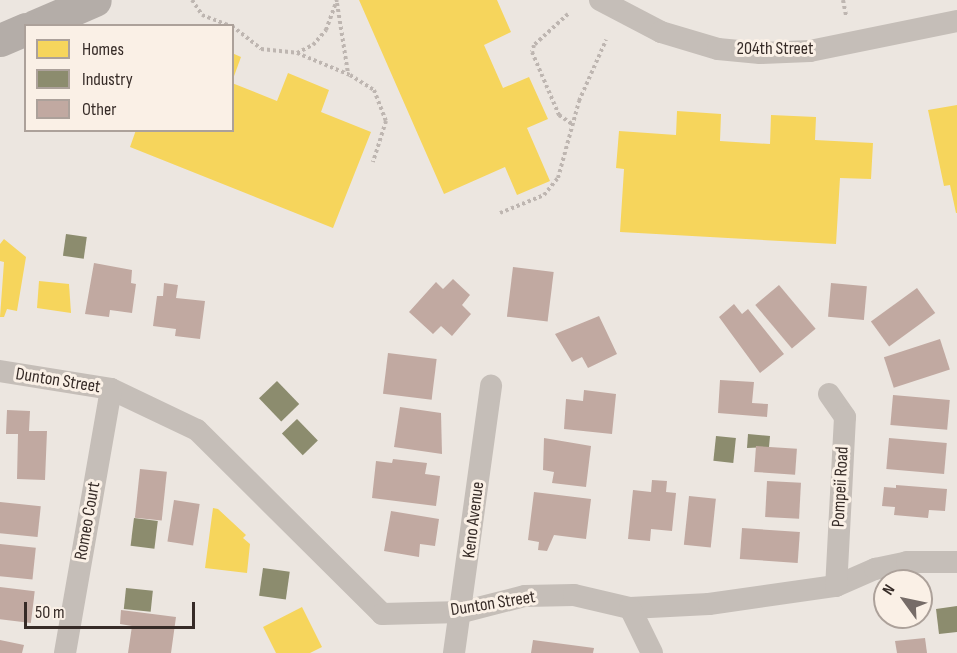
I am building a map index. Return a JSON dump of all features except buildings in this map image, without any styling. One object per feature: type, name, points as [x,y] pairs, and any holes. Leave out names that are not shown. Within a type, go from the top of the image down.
[{"type":"main road","points":[[40,24],[94,0]]},
{"type":"main road","points":[[0,40],[24,30]]},
{"type":"street","name":"204th Street","points":[[600,0],[661,32],[718,49],[760,53],[810,51],[957,21]]},
{"type":"street","name":"Dunton Street","points":[[0,371],[111,389],[197,430],[382,614],[462,612],[525,596],[574,595],[630,608],[709,604],[837,586],[875,569],[907,562],[957,562]]},
{"type":"street","name":"Keno Avenue","points":[[454,653],[462,612],[491,386]]},
{"type":"street","name":"Romeo Court","points":[[65,653],[111,389]]},
{"type":"street","name":"Pompeii Road","points":[[829,394],[845,417],[837,586]]},
{"type":"street","points":[[630,608],[652,653]]},
{"type":"path","points":[[192,0],[202,15],[227,24]]},
{"type":"path","points":[[843,0],[846,16]]},
{"type":"path","points":[[297,53],[313,45],[326,30],[337,1]]},
{"type":"path","points":[[337,1],[348,74]]},
{"type":"path","points":[[568,14],[534,45],[532,52],[559,115],[572,124]]},
{"type":"path","points":[[234,28],[261,49],[297,53],[348,74],[374,90],[385,111],[384,132],[373,162]]},
{"type":"path","points":[[500,213],[552,188],[558,178],[572,124],[606,40]]}]
